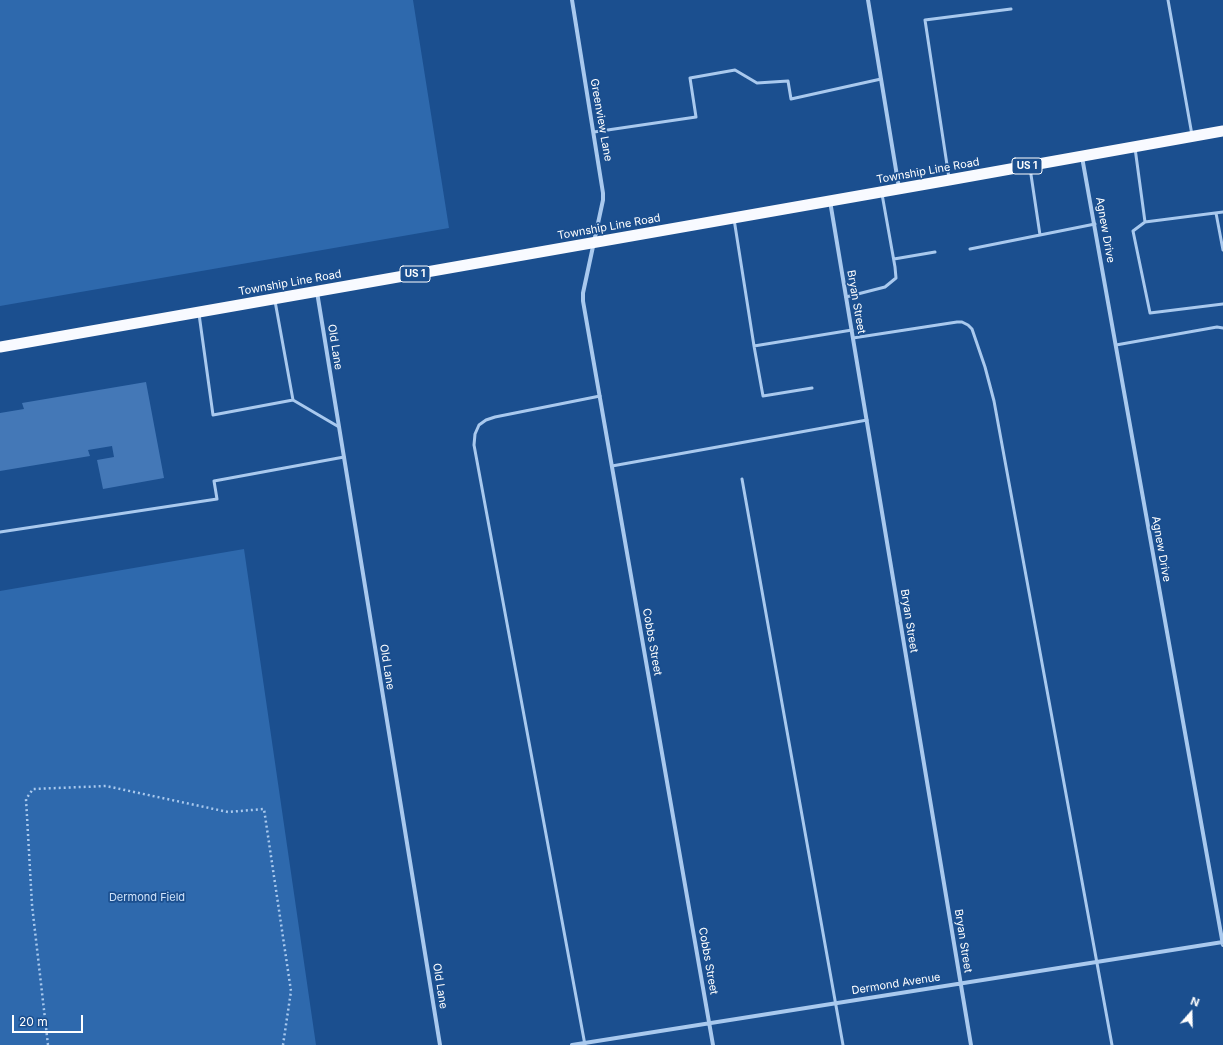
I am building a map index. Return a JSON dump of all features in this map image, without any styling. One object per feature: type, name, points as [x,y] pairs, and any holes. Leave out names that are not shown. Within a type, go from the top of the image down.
[{"type":"highway","name":"Township Line Road","points":[[0,347],[1223,131]]},
{"type":"street","name":"Greenview Lane","points":[[572,0],[603,193],[603,200],[593,242]]},
{"type":"street","points":[[868,0],[899,188]]},
{"type":"street","name":"Agnew Drive","points":[[1082,156],[1223,943]]},
{"type":"street","name":"Bryan Street","points":[[830,201],[971,1045]]},
{"type":"street","name":"Cobbs Street","points":[[593,242],[582,293],[713,1045]]},
{"type":"street","name":"Old Lane","points":[[317,291],[440,1045]]},
{"type":"street","name":"Dermond Avenue","points":[[572,1045],[1098,961],[1223,943]]},
{"type":"lane","points":[[1168,0],[1193,136]]},
{"type":"lane","points":[[949,180],[925,20],[1011,9]]},
{"type":"lane","points":[[594,132],[696,117],[690,78],[735,70],[757,83],[788,81],[791,99],[881,79]]},
{"type":"lane","points":[[1134,147],[1146,222]]},
{"type":"lane","points":[[1029,166],[1040,235]]},
{"type":"lane","points":[[846,297],[885,287],[896,278],[882,192]]},
{"type":"lane","points":[[1223,212],[1146,222],[1133,231],[1150,313],[1223,304]]},
{"type":"lane","points":[[1216,213],[1223,250]]},
{"type":"lane","points":[[734,218],[763,396],[812,388]]},
{"type":"lane","points":[[970,249],[1094,224]]},
{"type":"lane","points":[[894,259],[936,252]]},
{"type":"lane","points":[[274,299],[293,400]]},
{"type":"lane","points":[[199,312],[213,415],[293,400],[339,427]]},
{"type":"lane","points":[[853,338],[957,322],[962,322],[968,325],[972,330],[985,367],[994,401],[1098,961],[1112,1045]]},
{"type":"lane","points":[[1116,345],[1217,327],[1223,328]]},
{"type":"lane","points":[[754,346],[852,330]]},
{"type":"lane","points":[[585,1044],[474,445],[475,434],[479,425],[486,420],[600,396]]},
{"type":"lane","points":[[612,466],[867,420]]},
{"type":"lane","points":[[0,532],[217,499],[214,481],[344,457]]},
{"type":"lane","points":[[742,479],[843,1045]]},
{"type":"path","points":[[48,1045],[32,905],[26,799],[33,789],[106,786],[228,812],[264,809],[291,991],[283,1045]]},
{"type":"green space","points":[[0,0],[413,0],[449,228],[0,306]]},
{"type":"green space","name":"Dermond Field","points":[[244,549],[316,1045],[0,1045],[0,591]]},
{"type":"building","points":[[146,382],[164,478],[103,489],[97,460],[114,457],[112,446],[88,450],[90,456],[0,471],[0,413],[24,409],[22,403]]}]
